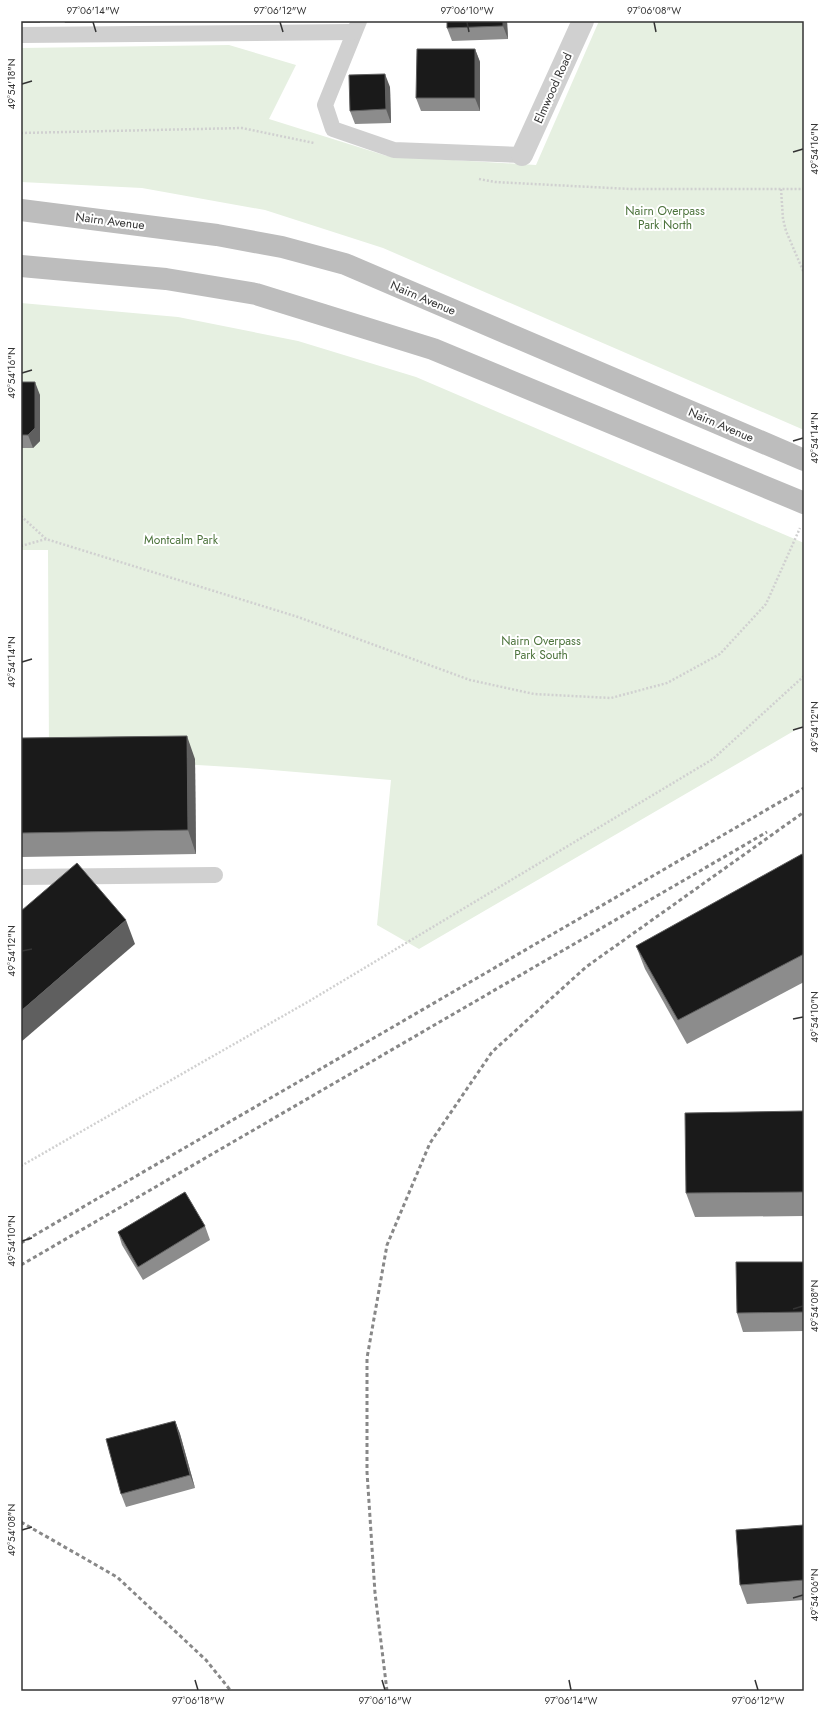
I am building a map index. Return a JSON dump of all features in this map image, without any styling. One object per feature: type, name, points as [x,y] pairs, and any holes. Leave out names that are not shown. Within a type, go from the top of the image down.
[{"type":"main road","name":"Nairn Avenue","points":[[24,210],[217,235],[282,246],[345,264],[804,460]]},
{"type":"main road","points":[[21,266],[166,280],[256,294],[433,349],[804,503]]},
{"type":"street","name":"Elmwood Road","points":[[522,155],[583,21]]},
{"type":"lane","points":[[21,35],[357,26],[325,105],[333,129],[394,150],[522,155]]},
{"type":"lane","points":[[21,877],[215,875]]},
{"type":"path","points":[[781,189],[783,219],[786,231],[804,273]]},
{"type":"path","points":[[794,189],[804,189]]},
{"type":"path","points":[[21,516],[46,539],[298,617],[470,680],[534,694],[611,698],[667,683],[720,654],[766,604],[801,526]]},
{"type":"path","points":[[21,546],[46,539]]},
{"type":"path","points":[[21,1166],[311,1000],[714,758],[804,676]]},
{"type":"green space","name":"Nairn Overpass Park North","points":[[599,21],[804,21],[804,430],[383,248],[265,210],[142,188],[21,182],[21,48],[229,45],[296,65],[269,119],[387,156],[536,165]]},
{"type":"green space","name":"Nairn Overpass Park South","points":[[21,303],[178,317],[298,341],[416,377],[804,543],[804,725],[419,949],[377,925],[391,780],[247,768],[49,756],[48,550],[21,550]]},
{"type":"building","points":[[447,21],[503,21],[503,26],[447,28]]},
{"type":"building","points":[[417,49],[475,49],[475,98],[416,98]]},
{"type":"building","points":[[385,74],[386,109],[350,111],[349,75]]},
{"type":"building","points":[[21,382],[35,382],[35,428],[28,435],[21,435]]},
{"type":"building","points":[[187,736],[188,830],[21,833],[21,738]]},
{"type":"building","points":[[802,854],[804,858],[804,954],[678,1020],[636,946]]},
{"type":"building","points":[[77,863],[126,920],[21,1011],[21,911]]},
{"type":"building","points":[[804,1111],[804,1192],[686,1193],[685,1113]]},
{"type":"building","points":[[185,1192],[205,1226],[138,1267],[118,1232]]},
{"type":"building","points":[[736,1262],[804,1262],[804,1312],[737,1313]]},
{"type":"building","points":[[175,1421],[190,1475],[121,1494],[106,1439]]},
{"type":"building","points":[[804,1525],[804,1580],[740,1585],[736,1530]]},
{"type":"railway","points":[[21,1243],[804,788]]},
{"type":"railway","points":[[387,1691],[375,1593],[367,1472],[367,1358],[387,1245],[430,1143],[492,1052],[586,967],[804,812]]},
{"type":"railway","points":[[21,1265],[767,832]]},
{"type":"railway","points":[[21,1522],[117,1577],[206,1660],[231,1691]]},
{"type":"park label","name":"Montcalm Park","points":[[181,540]]}]
